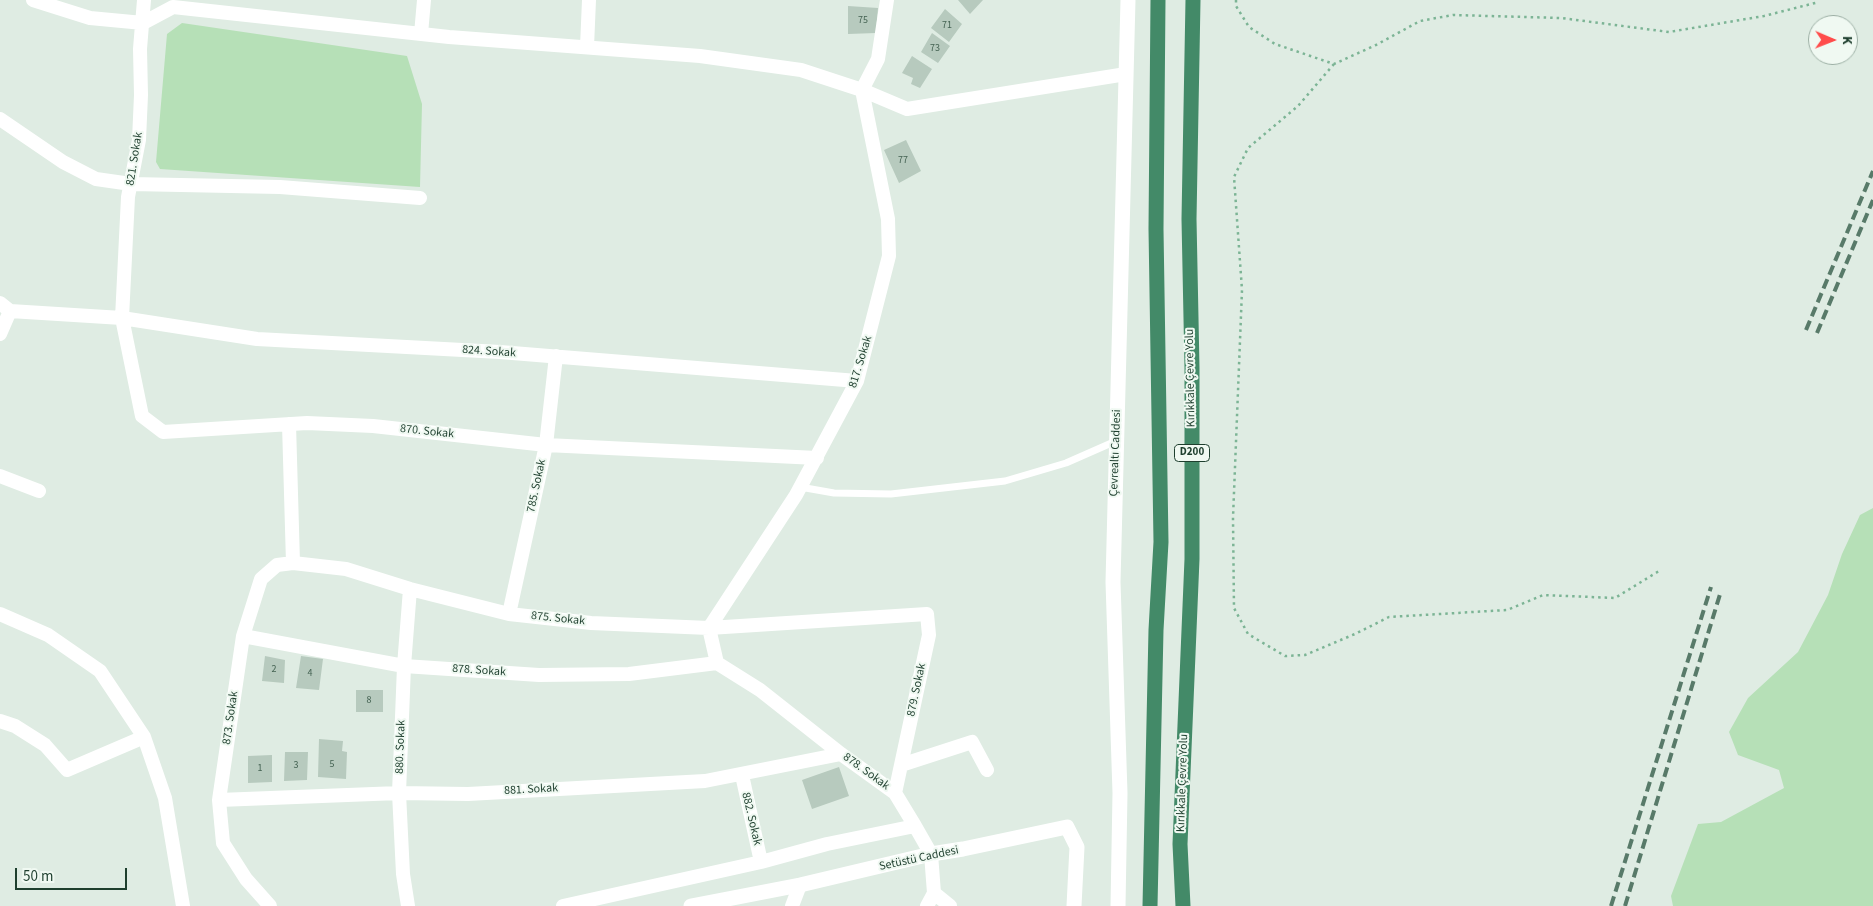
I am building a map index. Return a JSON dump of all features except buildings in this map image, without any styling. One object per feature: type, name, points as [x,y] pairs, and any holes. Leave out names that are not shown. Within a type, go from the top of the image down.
[{"type":"highway","name":"D200","points":[[1150,906],[1156,630],[1161,542],[1156,229],[1158,0]]},
{"type":"highway","name":"Kırıkkale Çevre Yolu","points":[[1183,906],[1180,844],[1192,559],[1192,368],[1189,219],[1193,0]]},
{"type":"main road","name":"Çevrealtı Caddesi","points":[[1118,906],[1120,793],[1113,582],[1128,0]]},
{"type":"main road","name":"Setüstü Caddesi","points":[[691,906],[800,884],[931,854],[1067,827],[1077,847],[1074,906]]},
{"type":"street","points":[[33,0],[90,18],[143,23],[173,7],[421,34],[700,56],[801,70],[862,90],[907,109],[1126,74]]},
{"type":"street","name":"821. Sokak","points":[[122,318],[128,196],[139,140],[141,95],[140,49],[144,0]]},
{"type":"street","points":[[421,34],[424,0]]},
{"type":"street","points":[[587,47],[589,0]]},
{"type":"street","points":[[862,90],[878,58],[887,0]]},
{"type":"street","name":"817. Sokak","points":[[709,628],[800,487],[857,381],[889,256],[888,219],[862,90]]},
{"type":"street","points":[[0,119],[63,162],[96,179],[131,184],[280,188],[420,198]]},
{"type":"street","points":[[0,334],[5,307]]},
{"type":"street","name":"824. Sokak","points":[[5,307],[122,318],[257,339],[556,356],[857,381]]},
{"type":"street","name":"870. Sokak","points":[[122,318],[142,416],[162,432],[307,423],[373,426],[546,445],[817,458]]},
{"type":"street","name":"785. Sokak","points":[[509,614],[546,445],[556,356]]},
{"type":"street","points":[[289,424],[293,563]]},
{"type":"street","points":[[0,476],[39,491]]},
{"type":"street","name":"875. Sokak","points":[[243,636],[260,578],[277,565],[293,563],[346,569],[410,589],[509,614],[590,622],[709,628],[927,614]]},
{"type":"street","name":"880. Sokak","points":[[408,906],[403,874],[399,793],[404,666],[410,589]]},
{"type":"street","points":[[0,614],[48,635],[100,672],[144,737],[165,798],[184,906]]},
{"type":"street","name":"879. Sokak","points":[[895,793],[929,635],[927,614]]},
{"type":"street","points":[[709,628],[717,663]]},
{"type":"street","name":"878. Sokak","points":[[243,636],[404,666],[539,675],[629,674],[717,663],[760,690],[841,754],[895,793]]},
{"type":"street","name":"873. Sokak","points":[[243,636],[219,800],[223,843],[246,880],[270,906]]},
{"type":"street","points":[[0,721],[15,726],[45,745],[67,770],[144,737]]},
{"type":"street","points":[[901,765],[972,742],[987,770]]},
{"type":"street","name":"881. Sokak","points":[[219,800],[399,793],[488,793],[705,781],[841,754]]},
{"type":"street","name":"882. Sokak","points":[[742,775],[761,862]]},
{"type":"street","points":[[895,793],[931,854],[934,893],[927,906]]},
{"type":"street","points":[[563,906],[761,862],[827,844],[915,826]]},
{"type":"street","points":[[792,906],[800,884]]},
{"type":"street","points":[[934,893],[950,906]]},
{"type":"lane","points":[[800,487],[834,493],[891,494],[1005,481],[1066,463],[1117,440]]},
{"type":"path","points":[[1236,0],[1236,6],[1250,27],[1275,44],[1334,64]]},
{"type":"path","points":[[1659,571],[1615,598],[1543,595],[1507,610],[1389,617],[1305,655],[1285,656],[1248,634],[1234,608],[1233,518],[1242,290],[1234,177],[1248,148],[1298,106],[1334,64],[1420,22],[1453,15],[1561,18],[1669,32],[1764,16],[1819,2]]},
{"type":"green space","points":[[182,23],[407,56],[422,104],[420,187],[160,169],[156,162],[167,34]]},
{"type":"green space","points":[[1873,508],[1873,906],[1673,906],[1671,896],[1698,824],[1721,822],[1784,788],[1779,770],[1738,755],[1729,732],[1748,698],[1798,652],[1828,595],[1842,554],[1860,515]]},
{"type":"railway","points":[[1806,330],[1873,171]]},
{"type":"railway","points":[[1817,333],[1873,200]]},
{"type":"railway","points":[[1611,906],[1711,587]]},
{"type":"railway","points":[[1625,906],[1721,591]]}]
